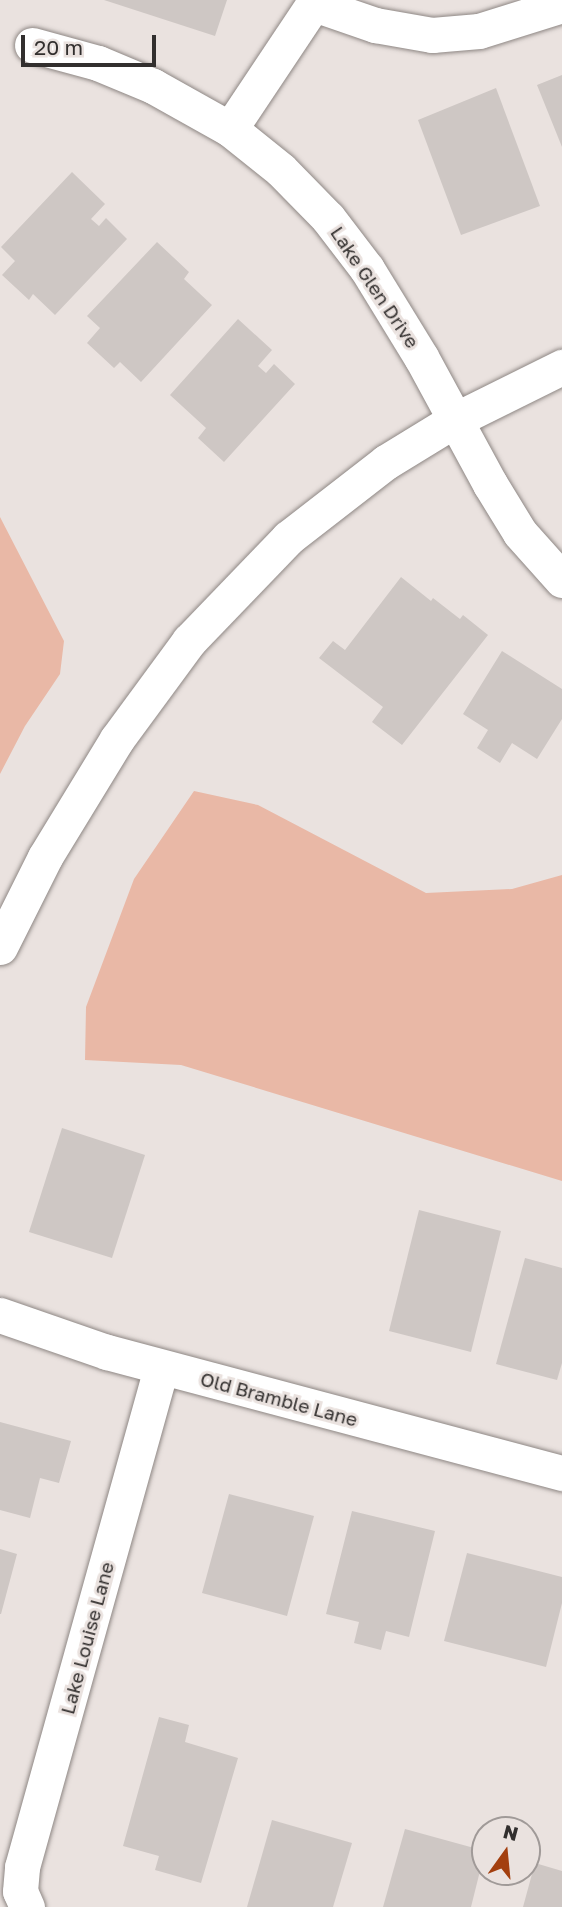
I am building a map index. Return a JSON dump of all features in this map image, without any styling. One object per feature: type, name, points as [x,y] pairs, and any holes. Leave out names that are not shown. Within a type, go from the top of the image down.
[{"type":"street","points":[[230,129],[315,2],[375,25],[432,35],[479,31],[562,5]]},
{"type":"street","name":"Lake Glen Drive","points":[[32,45],[120,72],[153,86],[230,129],[290,180],[328,218],[368,269],[421,356],[453,421],[520,533],[562,580]]},
{"type":"street","points":[[0,947],[45,858],[117,739],[189,640],[288,538],[386,462],[453,421],[562,367]]},
{"type":"street","name":"Old Bramble Lane","points":[[0,1315],[23,1325],[161,1368],[562,1473]]},
{"type":"street","name":"Lake Louise Lane","points":[[27,1907],[20,1891],[22,1867],[161,1368]]},
{"type":"shaded area","points":[[0,517],[64,641],[60,674],[25,726],[0,774]]},
{"type":"shaded area","points":[[194,791],[258,805],[426,893],[512,889],[562,875],[562,1181],[181,1065],[85,1060],[86,1007],[134,879]]},
{"type":"building","points":[[104,0],[227,0],[215,36]]},
{"type":"building","points":[[562,75],[562,147],[537,85]]},
{"type":"building","points":[[496,88],[540,206],[461,235],[418,120]]},
{"type":"building","points":[[72,172],[105,204],[91,219],[99,226],[106,218],[127,239],[55,315],[33,294],[29,300],[2,275],[15,261],[1,247]]},
{"type":"building","points":[[157,242],[189,272],[184,279],[212,305],[141,382],[120,362],[114,368],[87,343],[100,328],[87,316]]},
{"type":"building","points":[[238,319],[272,350],[258,366],[266,373],[274,364],[295,384],[224,462],[198,438],[206,428],[170,395]]},
{"type":"building","points":[[401,577],[431,601],[433,598],[460,619],[463,615],[488,635],[402,745],[372,722],[383,707],[319,658],[333,641],[345,650]]},
{"type":"building","points":[[502,651],[562,689],[562,719],[537,759],[512,743],[500,763],[477,748],[488,730],[463,714]]},
{"type":"building","points":[[62,1128],[145,1155],[112,1258],[29,1232]]},
{"type":"building","points":[[419,1210],[501,1231],[471,1352],[389,1331]]},
{"type":"building","points":[[525,1258],[562,1268],[562,1363],[557,1380],[496,1364]]},
{"type":"building","points":[[0,1422],[71,1441],[59,1483],[40,1478],[30,1518],[0,1510]]},
{"type":"building","points":[[229,1494],[314,1516],[287,1616],[202,1593]]},
{"type":"building","points":[[352,1511],[435,1531],[409,1637],[386,1631],[381,1650],[354,1643],[359,1622],[326,1614]]},
{"type":"building","points":[[0,1549],[17,1554],[1,1614],[0,1614]]},
{"type":"building","points":[[467,1553],[562,1577],[562,1603],[546,1667],[444,1641]]},
{"type":"building","points":[[159,1717],[189,1725],[185,1742],[238,1758],[201,1883],[155,1870],[159,1856],[123,1846]]},
{"type":"building","points":[[272,1820],[352,1843],[333,1907],[247,1907]]},
{"type":"building","points":[[405,1829],[471,1847],[471,1886],[476,1886],[471,1907],[383,1907]]},
{"type":"building","points":[[541,1865],[562,1871],[562,1907],[523,1907],[529,1886],[541,1886]]}]
